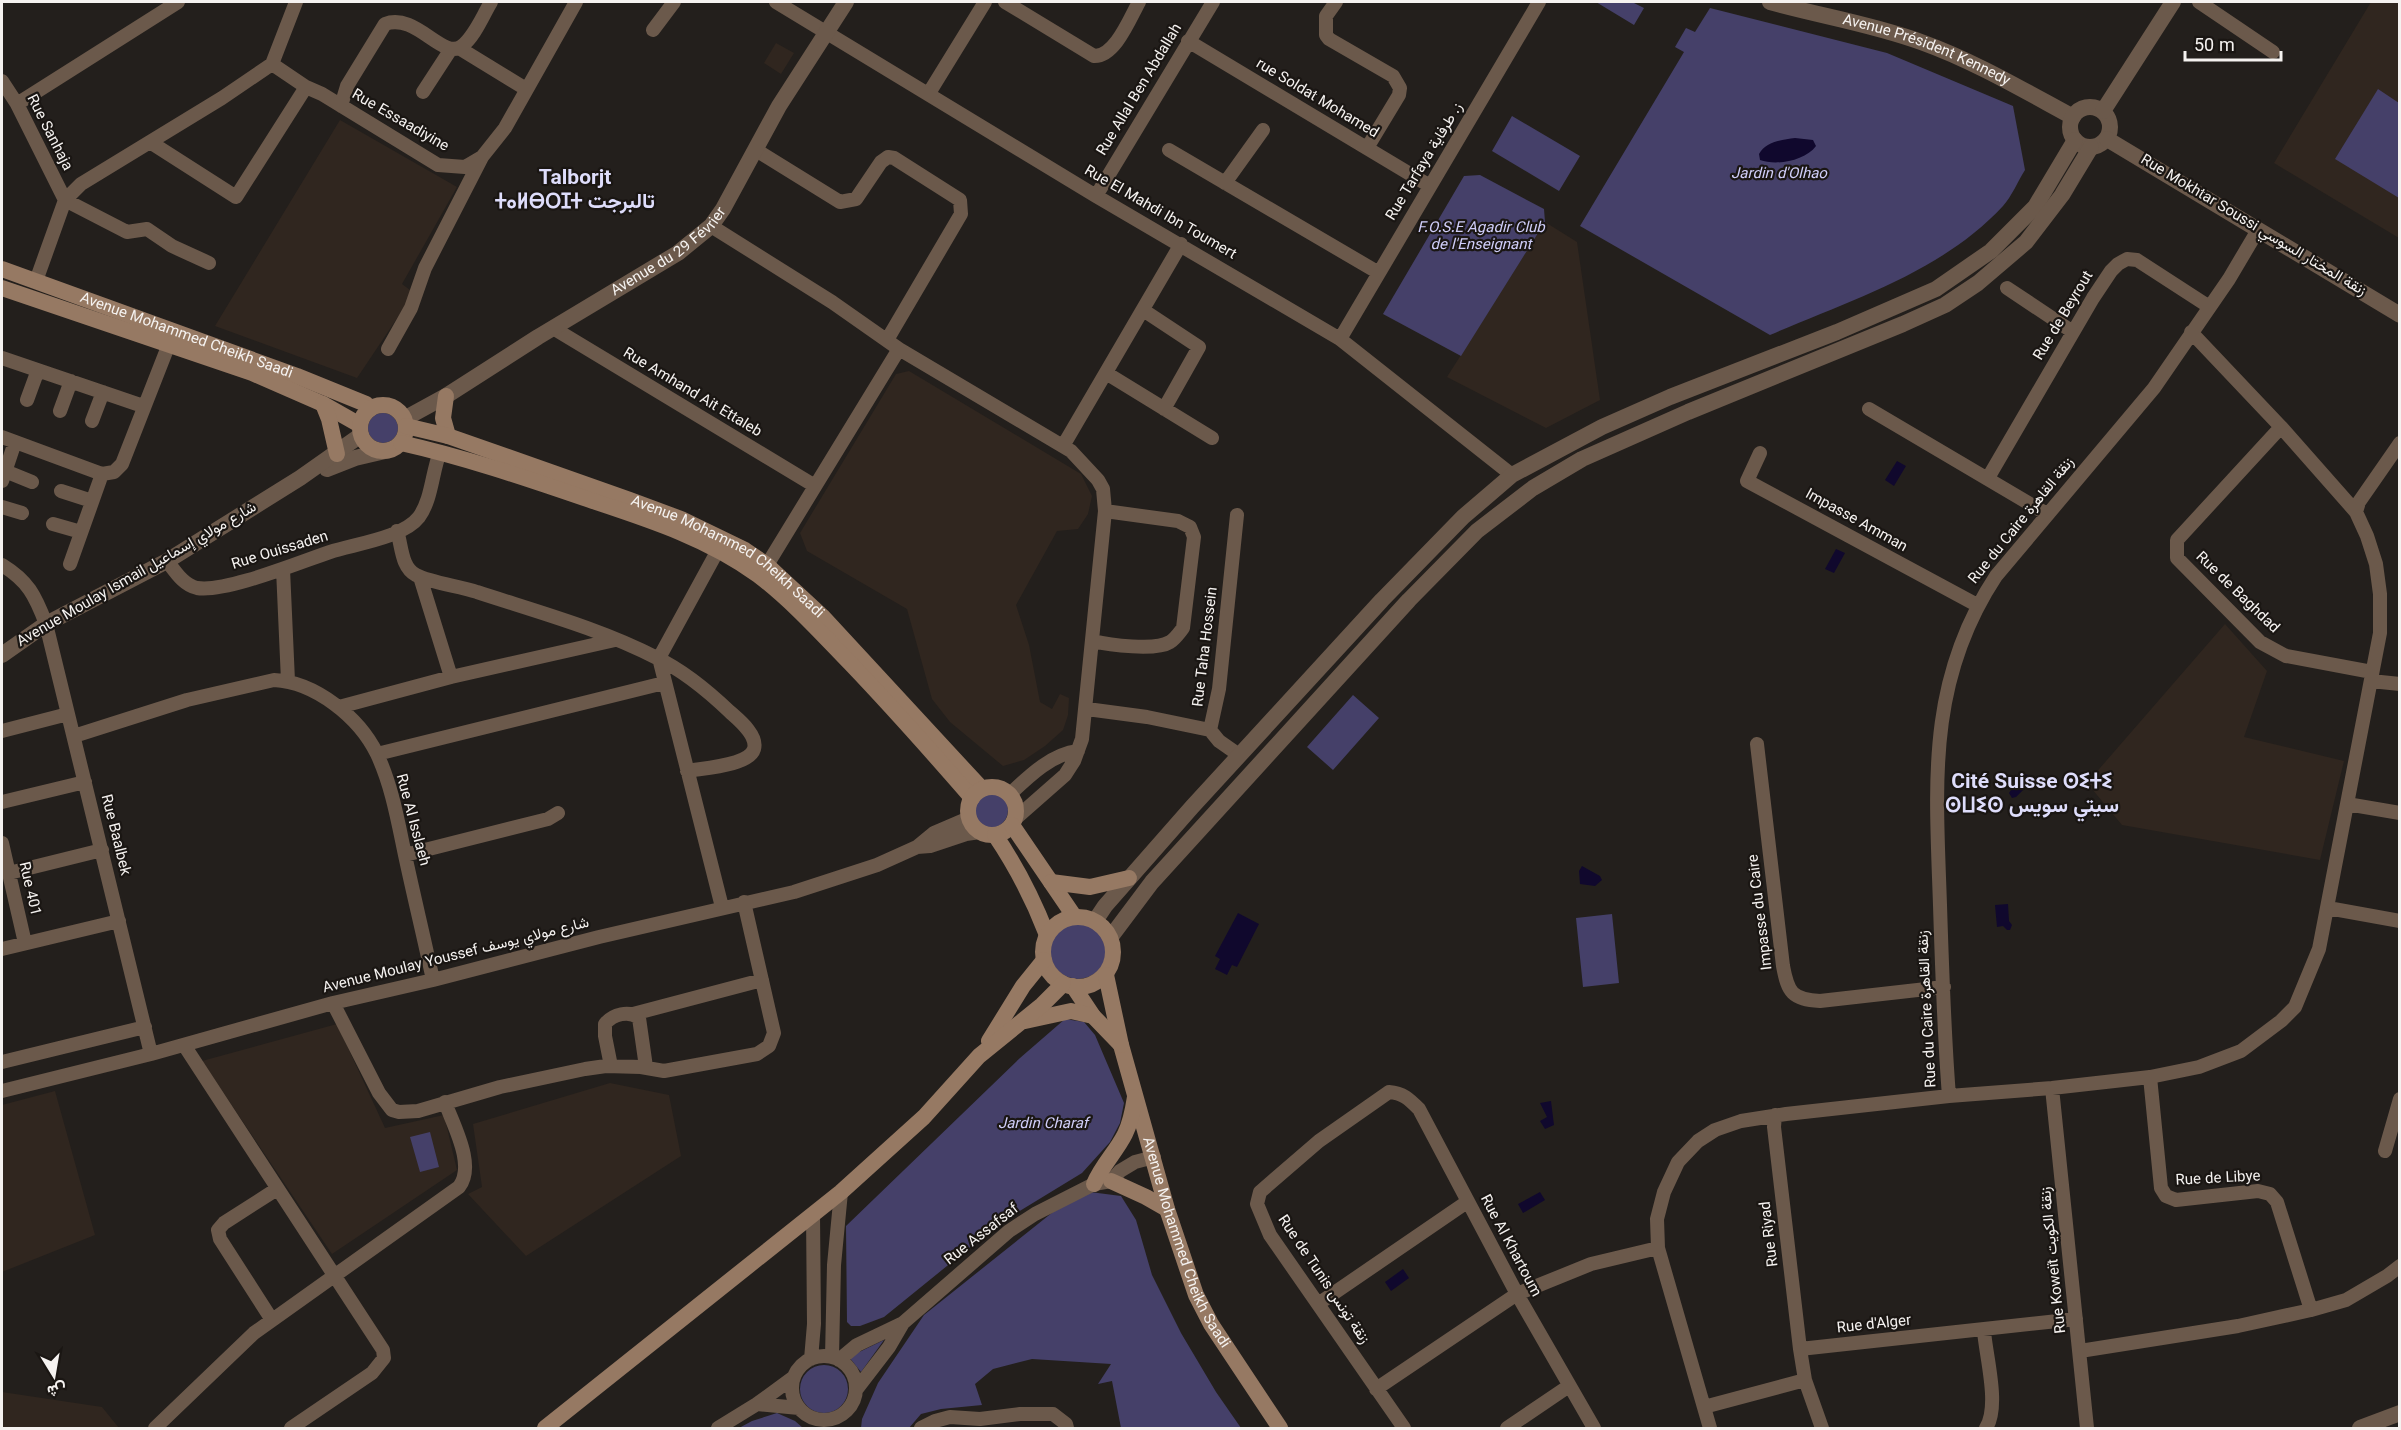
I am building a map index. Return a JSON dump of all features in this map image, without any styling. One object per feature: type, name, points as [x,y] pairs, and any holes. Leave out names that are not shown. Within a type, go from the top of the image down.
[{"type":"main road","name":"Avenue Mohammed Cheikh Saadi","points":[[2,269],[297,376],[366,404],[369,409]]},
{"type":"main road","name":"Avenue Mohammed Cheikh Saadi","points":[[2,288],[252,373],[323,404],[360,430]]},
{"type":"main road","points":[[446,396],[443,418],[448,436]]},
{"type":"main road","points":[[323,404],[337,454]]},
{"type":"main road","points":[[379,405],[389,405],[398,410],[405,422],[405,435],[401,443],[385,451],[366,444],[360,430],[363,416],[369,409],[379,405]]},
{"type":"main road","name":"Avenue Mohammed Cheikh Saadi","points":[[405,422],[681,519],[736,546],[767,566],[822,616],[977,794]]},
{"type":"main road","name":"Avenue Mohammed Cheikh Saadi","points":[[401,443],[440,452],[634,514],[681,532],[718,550],[759,576],[793,603],[977,794]]},
{"type":"main road","points":[[1047,935],[1033,900],[1012,860],[988,833],[973,826],[969,818],[969,807],[977,794],[997,788],[1009,795],[1015,806],[1013,822],[1074,916]]},
{"type":"main road","points":[[988,833],[1001,833],[1013,822]]},
{"type":"main road","points":[[1051,882],[1090,887],[1129,878]]},
{"type":"main road","points":[[544,1428],[653,1344],[841,1192],[924,1117],[979,1056],[1021,1021],[1068,985],[1093,984],[1106,975],[1113,958],[1110,938],[1108,932],[1095,921],[1074,916],[1058,922],[1047,935],[1043,947],[1044,960],[1051,974],[1068,985]]},
{"type":"main road","points":[[979,1056],[1023,986],[1044,960]]},
{"type":"main road","name":"Avenue Mohammed Cheikh Saadi","points":[[1106,975],[1121,1045],[1167,1209],[1196,1295],[1217,1333],[1280,1428]]},
{"type":"main road","name":"Avenue Mohammed Cheikh Saadi","points":[[1068,985],[1121,1045]]},
{"type":"main road","points":[[1021,1021],[1071,1011],[1093,1016]]},
{"type":"main road","points":[[1094,1184],[1100,1169],[1125,1134],[1132,1116],[1136,1093]]},
{"type":"main road","points":[[1111,1181],[1167,1209]]},
{"type":"street","points":[[17,104],[177,2]]},
{"type":"street","points":[[36,281],[65,200],[81,184],[272,64],[296,2]]},
{"type":"street","points":[[423,92],[455,49],[467,41],[491,2]]},
{"type":"street","points":[[388,349],[411,308],[425,268],[482,157],[505,128],[576,2]]},
{"type":"street","points":[[653,30],[674,2]]},
{"type":"street","name":"Rue El Mahdi Ibn Toumert","points":[[776,2],[1096,196],[1340,339],[1512,475]]},
{"type":"street","name":"Avenue du 29 Février","points":[[405,422],[553,328],[678,253],[711,226],[779,106],[846,2]]},
{"type":"street","points":[[929,93],[985,2]]},
{"type":"street","points":[[1005,2],[1094,56],[1101,56],[1110,51],[1139,2]]},
{"type":"street","name":"Rue Allal Ben Abdallah","points":[[1096,196],[1213,2]]},
{"type":"street","points":[[1336,2],[1326,16],[1326,35],[1329,39],[1393,76],[1400,88],[1399,95],[1366,148]]},
{"type":"street","name":"Rue Tarfaya ز. طرفاية","points":[[1340,339],[1539,2]]},
{"type":"street","name":"Avenue Président Kennedy","points":[[1770,2],[1888,31],[1922,42],[1992,73],[2073,117]]},
{"type":"street","points":[[2103,111],[2173,2]]},
{"type":"street","points":[[2199,2],[2273,52]]},
{"type":"street","points":[[341,106],[347,86],[385,24],[392,21],[406,22],[526,89]]},
{"type":"street","name":"rue Soldat Mohamed","points":[[1188,41],[1430,186]]},
{"type":"street","name":"Rue Essaadiyine","points":[[272,64],[306,87],[438,165],[465,167],[482,157]]},
{"type":"street","name":"Rue Sanhaja","points":[[2,81],[17,104],[65,200]]},
{"type":"street","points":[[150,142],[236,197],[306,87]]},
{"type":"street","points":[[2090,107],[2103,111],[2109,119],[2110,129],[2107,139],[2091,147],[2075,140],[2071,133],[2073,117],[2081,109],[2090,107]]},
{"type":"street","points":[[1225,183],[1263,130]]},
{"type":"street","name":"Rue Mokhtar Soussi زنقة المختار السوسي","points":[[2107,139],[2400,315]]},
{"type":"street","points":[[1095,921],[1129,878],[1239,755],[1390,592],[1463,518],[1512,475],[1602,427],[1670,397],[1837,332],[1936,289],[1991,251],[2035,207],[2075,140]]},
{"type":"street","points":[[1110,938],[1160,873],[1409,600],[1477,531],[1533,488],[1581,459],[1688,412],[1903,324],[1945,304],[1978,283],[2026,242],[2062,195],[2091,147]]},
{"type":"street","points":[[756,150],[840,202],[856,199],[881,162],[888,157],[894,158],[960,200],[961,214],[887,340]]},
{"type":"street","points":[[1169,150],[1379,273]]},
{"type":"street","points":[[65,200],[127,232],[147,229],[172,246],[209,263]]},
{"type":"street","points":[[711,226],[899,349],[1063,446],[1078,457],[1098,480],[1102,489],[1105,511],[1087,709],[1082,739],[1065,775],[1013,822]]},
{"type":"street","name":"Rue du Caire زنقة القاهرة","points":[[1949,1096],[1937,826],[1937,750],[1949,681],[1959,644],[1977,604],[1996,576],[2154,388],[2208,306],[2229,279],[2258,230]]},
{"type":"street","points":[[1063,446],[1181,244]]},
{"type":"street","name":"Rue de Beyrout","points":[[1988,478],[2073,332],[2111,271],[2118,264],[2127,259],[2146,264],[2208,306]]},
{"type":"street","points":[[2007,288],[2073,332]]},
{"type":"street","points":[[1143,310],[1199,347],[1164,409]]},
{"type":"street","name":"Rue Amhand Ait Ettaleb","points":[[553,328],[814,486]]},
{"type":"street","points":[[1710,1428],[1658,1248],[1657,1219],[1664,1192],[1678,1162],[1698,1141],[1715,1130],[1741,1121],[1775,1115],[2150,1077],[2199,1067],[2241,1051],[2281,1021],[2295,1007],[2309,977],[2319,949],[2328,908],[2380,633],[2380,594],[2376,564],[2356,512],[2281,427],[2191,333]]},
{"type":"street","points":[[32,482],[3,476],[8,440],[102,474],[118,469],[169,344]]},
{"type":"street","points":[[767,566],[899,349]]},
{"type":"street","points":[[2,362],[38,370],[143,406]]},
{"type":"street","points":[[27,399],[38,370]]},
{"type":"street","points":[[1106,374],[1212,438]]},
{"type":"street","points":[[60,411],[71,381]]},
{"type":"street","points":[[92,421],[103,392]]},
{"type":"street","points":[[1869,409],[2047,514]]},
{"type":"street","name":"Rue de Baghdad","points":[[2281,427],[2176,540],[2177,558],[2260,642],[2274,651],[2400,684]]},
{"type":"street","name":"Avenue Moulay Ismail شارع مولاي إسماعيل","points":[[2,654],[46,624],[167,561],[300,478],[337,454],[360,430]]},
{"type":"street","points":[[2356,512],[2359,502],[2400,443]]},
{"type":"street","points":[[300,478],[355,458],[385,451]]},
{"type":"street","name":"Rue Ouissaden","points":[[167,561],[180,577],[196,588],[211,588],[283,569],[397,531],[410,525],[419,517],[440,452]]},
{"type":"street","name":"Impasse Amman","points":[[1760,453],[1747,481],[1977,604]]},
{"type":"street","points":[[70,564],[102,474]]},
{"type":"street","points":[[61,491],[92,501]]},
{"type":"street","points":[[2,507],[22,513]]},
{"type":"street","points":[[1093,641],[1105,644],[1150,646],[1170,642],[1183,628],[1192,560],[1194,537],[1190,527],[1186,524],[1178,520],[1105,511]]},
{"type":"street","name":"Rue Taha Hossein","points":[[1087,709],[1147,717],[1210,730],[1220,689],[1237,515]]},
{"type":"street","points":[[53,524],[81,532]]},
{"type":"street","points":[[397,531],[406,568],[420,577],[459,586],[618,639],[659,658],[713,696],[746,728],[754,741],[752,753],[741,761],[687,771]]},
{"type":"street","points":[[718,550],[659,658],[722,908]]},
{"type":"street","name":"Rue Baalbek","points":[[2,565],[26,583],[46,624],[151,1054]]},
{"type":"street","points":[[283,569],[288,681]]},
{"type":"street","points":[[420,577],[451,677]]},
{"type":"street","points":[[339,707],[451,677],[618,639]]},
{"type":"street","name":"Rue Al Isslaeh","points":[[74,736],[187,700],[274,680],[288,681],[339,707],[366,737],[377,754],[396,810],[433,980]]},
{"type":"street","points":[[377,754],[664,683]]},
{"type":"street","points":[[2,731],[68,714]]},
{"type":"street","points":[[1210,730],[1219,741],[1239,755]]},
{"type":"street","name":"Impasse du Caire","points":[[1757,744],[1783,966],[1786,983],[1793,994],[1801,999],[1820,1001],[1944,987]]},
{"type":"street","points":[[1009,795],[1029,776],[1057,758],[1078,751]]},
{"type":"street","points":[[2,802],[85,782]]},
{"type":"street","points":[[2347,804],[2400,813]]},
{"type":"street","points":[[405,855],[548,819],[558,813]]},
{"type":"street","name":"Avenue Moulay Youssef شارع مولاي يوسف","points":[[2,1091],[151,1054],[333,1003],[744,902],[794,892],[877,865],[917,847],[934,833],[969,818]]},
{"type":"street","name":"Avenue Moulay Youssef شارع مولاي يوسف","points":[[917,847],[930,846],[959,836],[988,833]]},
{"type":"street","name":"Rue 401","points":[[2,843],[25,943]]},
{"type":"street","points":[[9,873],[102,850]]},
{"type":"street","points":[[333,1003],[379,1094],[392,1110],[407,1113],[500,1087],[585,1069],[611,1066],[646,1067],[664,1071],[757,1054],[765,1050],[773,1040],[774,1033],[744,902]]},
{"type":"street","points":[[2328,908],[2400,921]]},
{"type":"street","points":[[2,949],[119,921]]},
{"type":"street","points":[[611,1066],[605,1036],[605,1024],[609,1019],[762,980]]},
{"type":"street","points":[[633,1014],[639,1018],[642,1030],[646,1067]]},
{"type":"street","points":[[2,1062],[145,1028]]},
{"type":"street","points":[[184,1045],[383,1350],[384,1358],[372,1373],[291,1428]]},
{"type":"street","name":"Rue de Libye","points":[[2150,1077],[2161,1188],[2166,1196],[2176,1200],[2258,1191],[2270,1194],[2277,1202],[2311,1310]]},
{"type":"street","name":"Rue Koweït زنقة الكويت","points":[[2052,1088],[2087,1428]]},
{"type":"street","name":"Rue Al Khartoum","points":[[1389,1092],[1399,1093],[1409,1098],[1419,1109],[1517,1294],[1594,1428]]},
{"type":"street","name":"Rue de Tunis زنقة تونس","points":[[1389,1092],[1319,1141],[1260,1192],[1258,1198],[1259,1212],[1270,1235],[1404,1428]]},
{"type":"street","points":[[2385,1151],[2400,1099]]},
{"type":"street","points":[[155,1428],[242,1344],[272,1320],[334,1274],[453,1193],[463,1182],[467,1169],[466,1160],[445,1102]]},
{"type":"street","name":"Rue Riyad","points":[[1775,1115],[1774,1127],[1800,1349]]},
{"type":"street","name":"Rue Assafsaf","points":[[836,1358],[857,1344],[903,1323],[1009,1231],[1035,1214],[1094,1184],[1111,1181],[1120,1171],[1154,1157]]},
{"type":"street","points":[[272,1320],[220,1239],[218,1230],[224,1223],[277,1189]]},
{"type":"street","points":[[836,1358],[834,1264],[841,1192]]},
{"type":"street","points":[[1318,1304],[1467,1202]]},
{"type":"street","points":[[812,1359],[813,1214]]},
{"type":"street","points":[[1376,1389],[1517,1294],[1591,1264],[1658,1248]]},
{"type":"street","points":[[2080,1352],[2238,1326],[2311,1310],[2346,1300],[2400,1266]]},
{"type":"street","name":"Rue d'Alger","points":[[1800,1349],[2076,1319]]},
{"type":"street","name":"Rue Assafsaf","points":[[856,1390],[893,1341],[903,1323]]},
{"type":"street","points":[[1983,1330],[1992,1404],[1990,1422],[1986,1428]]},
{"type":"street","points":[[1800,1349],[1805,1380],[1822,1428]]},
{"type":"street","points":[[718,1428],[757,1404],[794,1377],[801,1366],[822,1356],[836,1358],[849,1367],[855,1378],[856,1390],[844,1422],[832,1420],[821,1424],[799,1408],[793,1398],[794,1377]]},
{"type":"street","points":[[1704,1407],[1805,1380]]},
{"type":"street","points":[[1508,1428],[1569,1386]]},
{"type":"street","points":[[757,1404],[799,1408]]},
{"type":"street","points":[[2360,1428],[2400,1413]]},
{"type":"street","points":[[921,1428],[951,1417],[979,1424],[1020,1414],[1053,1414],[1066,1424],[1067,1428]]},
{"type":"shaded area","points":[[2371,2],[2399,2],[2399,238],[2274,163]]},
{"type":"shaded area","points":[[776,43],[794,53],[781,74],[764,63]]},
{"type":"shaded area","points":[[340,120],[457,187],[402,284],[414,293],[357,378],[215,326]]},
{"type":"shaded area","points":[[1795,138],[1813,140],[1816,146],[1805,155],[1790,161],[1760,160],[1759,154],[1766,146]]},
{"type":"shaded area","points":[[1545,222],[1577,242],[1600,400],[1546,428],[1447,377]]},
{"type":"shaded area","points":[[909,371],[1081,474],[1092,496],[1088,514],[1078,529],[1057,531],[1016,605],[1029,645],[1040,702],[1052,709],[1060,694],[1069,698],[1068,715],[1063,730],[1045,746],[1024,760],[1003,766],[950,722],[932,699],[907,609],[807,551],[800,533],[896,374]]},
{"type":"shaded area","points":[[1897,461],[1906,466],[1894,486],[1885,480]]},
{"type":"shaded area","points":[[1836,549],[1845,553],[1834,573],[1825,569]]},
{"type":"shaded area","points":[[2225,624],[2267,671],[2244,737],[2344,761],[2320,860],[2122,825],[2087,783]]},
{"type":"shaded area","points":[[2022,774],[2029,775],[2031,782],[2016,797],[2012,798],[2009,793]]},
{"type":"shaded area","points":[[1582,866],[1600,876],[1602,880],[1595,886],[1580,884],[1579,871]]},
{"type":"shaded area","points":[[2008,904],[2009,921],[2012,925],[2010,930],[2003,926],[1997,927],[1995,905]]},
{"type":"shaded area","points":[[1238,913],[1259,924],[1237,967],[1232,965],[1227,975],[1215,969],[1220,959],[1215,956]]},
{"type":"shaded area","points":[[337,1024],[385,1128],[444,1115],[457,1170],[332,1254],[202,1061]]},
{"type":"shaded area","points":[[610,1083],[669,1095],[681,1156],[526,1256],[468,1194],[482,1187],[473,1124]]},
{"type":"shaded area","points":[[55,1091],[95,1235],[2,1272],[2,1105]]},
{"type":"shaded area","points":[[1551,1101],[1554,1125],[1545,1129],[1540,1121],[1547,1117],[1540,1103]]},
{"type":"shaded area","points":[[1540,1192],[1545,1200],[1523,1213],[1518,1204]]},
{"type":"shaded area","points":[[1403,1269],[1409,1278],[1391,1291],[1385,1282]]},
{"type":"shaded area","points":[[2,1392],[102,1407],[119,1428],[2,1428]]},
{"type":"green space","points":[[1596,2],[1632,2],[1644,8],[1634,25]]},
{"type":"green space","name":"Jardin d'Olhao","points":[[1710,8],[1887,53],[2013,106],[2025,170],[2009,198],[1979,229],[1924,267],[1863,296],[1770,335],[1580,226],[1684,52],[1675,47],[1686,28],[1695,32]]},
{"type":"green space","points":[[2378,89],[2399,103],[2399,198],[2335,159]]},
{"type":"green space","points":[[1512,116],[1580,156],[1559,191],[1492,151]]},
{"type":"green space","name":"F.O.S.E Agadir Club de l'Enseignant","points":[[1480,175],[1544,209],[1545,222],[1461,356],[1383,314],[1464,176]]},
{"type":"green space","points":[[383,413],[394,417],[398,428],[394,439],[383,443],[372,439],[368,428],[372,417]]},
{"type":"green space","points":[[1353,695],[1379,718],[1333,770],[1307,747]]},
{"type":"green space","points":[[990,792],[1003,797],[1008,810],[1003,823],[990,828],[977,823],[972,810],[977,797]]},
{"type":"green space","points":[[1612,914],[1619,983],[1583,987],[1576,918]]},
{"type":"green space","points":[[1072,923],[1084,923],[1098,931],[1106,945],[1104,962],[1098,971],[1084,979],[1072,979],[1055,967],[1050,957],[1050,945],[1062,928]]},
{"type":"green space","name":"Jardin Charaf","points":[[1065,1019],[1084,1022],[1095,1035],[1124,1103],[1120,1123],[1110,1142],[1082,1173],[1000,1223],[884,1317],[860,1326],[851,1326],[847,1322],[846,1226],[1020,1058]]},
{"type":"green space","points":[[430,1132],[439,1167],[420,1172],[410,1137]]},
{"type":"green space","points":[[1090,1192],[1121,1196],[1136,1220],[1152,1275],[1181,1333],[1216,1392],[1241,1428],[1121,1428],[1112,1381],[1098,1384],[1111,1364],[1032,1359],[993,1369],[975,1384],[982,1405],[941,1409],[921,1414],[909,1428],[861,1428],[862,1419],[878,1383],[924,1315],[1053,1212]]},
{"type":"green space","points":[[884,1340],[861,1372],[849,1357]]},
{"type":"green space","points":[[819,1365],[829,1365],[841,1372],[848,1384],[848,1394],[841,1406],[829,1413],[819,1413],[804,1402],[800,1394],[800,1384],[811,1369]]},
{"type":"green space","points":[[777,1413],[795,1421],[803,1428],[739,1428],[752,1421]]},
{"type":"district","name":"Talborjt ⵜⴰⵍⴱⵔⵊⵜ تالبرجت","points":[[575,190]]},
{"type":"district","name":"Cité Suisse ⵙⵉⵜⵉ ⵙⵡⵉⵙ سيتي سويس","points":[[2032,794]]}]
